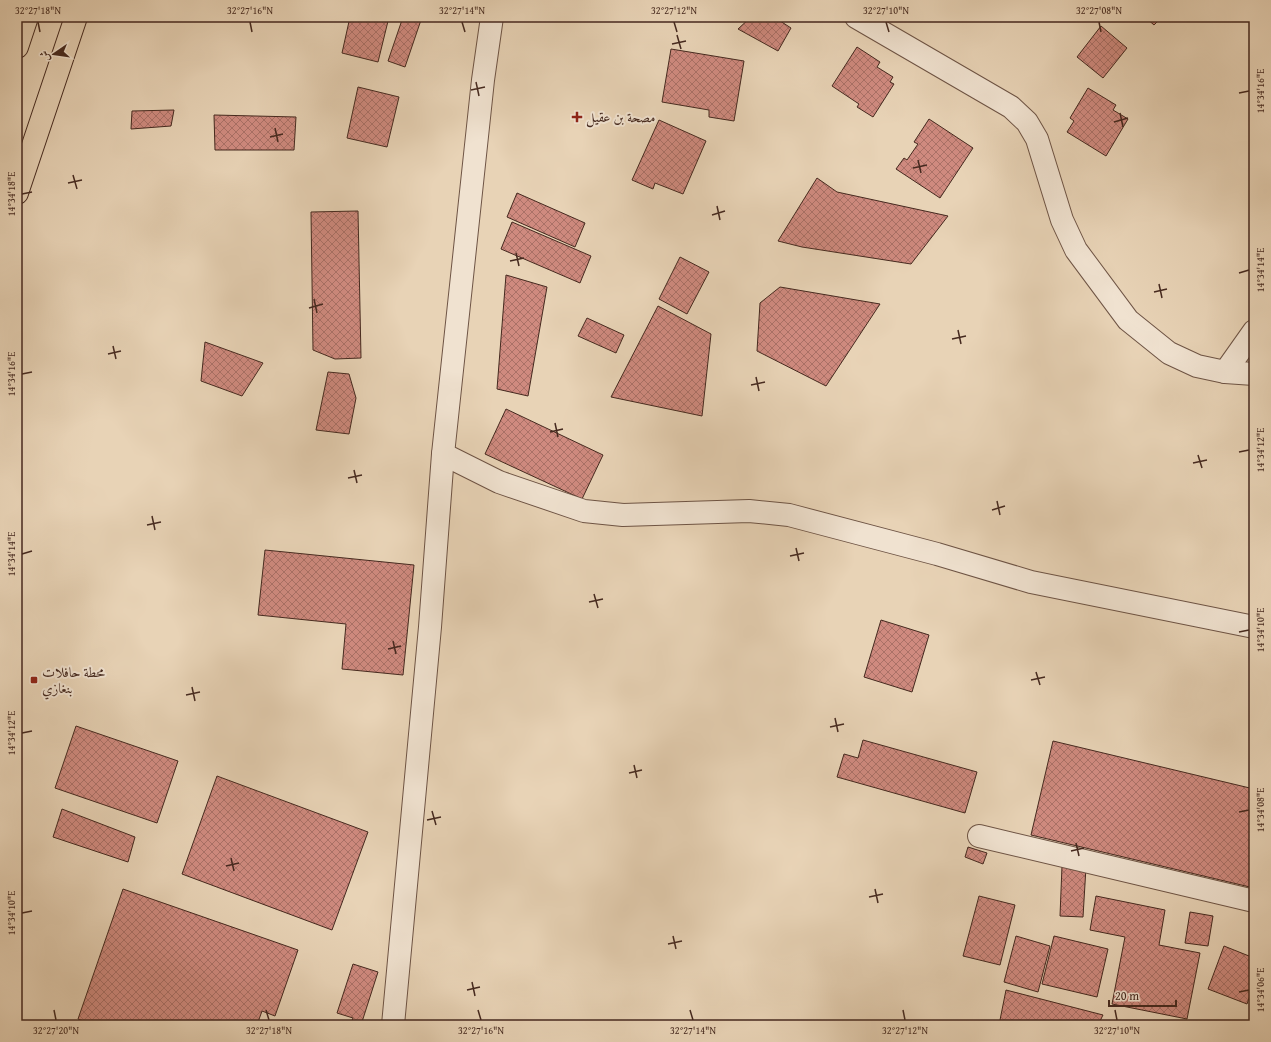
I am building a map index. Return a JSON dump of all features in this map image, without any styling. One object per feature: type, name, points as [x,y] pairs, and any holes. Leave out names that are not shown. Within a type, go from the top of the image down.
[{"type":"highway","points":[[17,47],[27,17]]},
{"type":"highway","points":[[17,193],[76,17]]},
{"type":"street","points":[[393,1025],[430,627],[443,454],[483,80],[492,17]]},
{"type":"street","points":[[856,17],[1011,107],[1027,122],[1037,138],[1062,220],[1076,250],[1128,320],[1168,353],[1197,366],[1225,372],[1254,374]]},
{"type":"street","points":[[1225,372],[1254,331]]},
{"type":"street","points":[[443,454],[500,482],[584,511],[623,515],[749,511],[789,515],[937,554],[1031,582],[1254,628]]},
{"type":"street","points":[[978,836],[1254,901]]},
{"type":"building","points":[[350,17],[389,17],[378,62],[342,53]]},
{"type":"building","points":[[403,17],[422,17],[405,67],[388,61]]},
{"type":"building","points":[[751,17],[774,17],[791,28],[778,51],[738,29]]},
{"type":"building","points":[[1145,17],[1170,17],[1165,22],[1161,18],[1154,25]]},
{"type":"building","points":[[1101,26],[1127,48],[1103,78],[1077,57]]},
{"type":"building","points":[[857,47],[880,62],[877,67],[893,77],[890,82],[894,84],[873,117],[857,107],[859,104],[832,86]]},
{"type":"building","points":[[671,49],[744,61],[734,121],[709,117],[709,110],[662,102]]},
{"type":"building","points":[[358,87],[399,97],[387,147],[347,138]]},
{"type":"building","points":[[1088,88],[1116,105],[1113,110],[1128,119],[1106,156],[1067,132],[1074,121],[1070,118]]},
{"type":"building","points":[[174,110],[171,126],[131,129],[132,111]]},
{"type":"building","points":[[214,115],[296,117],[294,150],[215,150]]},
{"type":"building","points":[[929,119],[973,148],[940,198],[896,169],[904,158],[907,160],[918,144],[914,142]]},
{"type":"building","points":[[659,120],[706,141],[683,194],[655,183],[653,189],[632,180]]},
{"type":"building","points":[[817,178],[837,192],[948,216],[911,264],[802,247],[778,241]]},
{"type":"building","points":[[517,193],[585,223],[575,247],[507,217]]},
{"type":"building","points":[[358,211],[361,358],[335,359],[313,350],[311,212]]},
{"type":"building","points":[[512,222],[591,256],[580,283],[501,249]]},
{"type":"building","points":[[680,257],[709,272],[687,314],[659,299]]},
{"type":"building","points":[[506,275],[547,287],[528,396],[497,389]]},
{"type":"building","points":[[780,287],[880,304],[826,386],[757,351],[760,303]]},
{"type":"building","points":[[658,306],[711,334],[702,416],[611,397]]},
{"type":"building","points":[[587,318],[624,335],[616,353],[578,336]]},
{"type":"building","points":[[205,342],[263,363],[242,396],[201,381]]},
{"type":"building","points":[[328,372],[349,374],[356,398],[349,434],[316,430]]},
{"type":"building","points":[[506,409],[603,455],[582,499],[485,454]]},
{"type":"building","points":[[265,550],[414,565],[403,675],[342,669],[346,624],[258,615]]},
{"type":"building","points":[[881,620],[929,635],[912,692],[864,677]]},
{"type":"building","points":[[76,726],[178,761],[157,823],[55,788]]},
{"type":"building","points":[[863,740],[977,772],[965,813],[837,777],[844,754],[858,758]]},
{"type":"building","points":[[1053,741],[1254,789],[1254,888],[1031,835]]},
{"type":"building","points":[[217,776],[368,832],[332,930],[182,874]]},
{"type":"building","points":[[62,809],[135,837],[128,862],[53,837]]},
{"type":"building","points":[[968,847],[987,853],[983,864],[965,857]]},
{"type":"building","points":[[1062,866],[1086,867],[1083,917],[1060,916]]},
{"type":"building","points":[[123,889],[298,950],[275,1016],[262,1011],[257,1025],[94,1025],[78,1019]]},
{"type":"building","points":[[979,896],[1015,905],[1000,965],[963,956]]},
{"type":"building","points":[[1096,896],[1165,910],[1159,945],[1200,953],[1187,1019],[1112,1004],[1125,937],[1090,930]]},
{"type":"building","points":[[1190,912],[1213,916],[1208,946],[1185,943]]},
{"type":"building","points":[[1016,936],[1050,946],[1038,992],[1004,982]]},
{"type":"building","points":[[1054,936],[1108,949],[1097,997],[1042,984]]},
{"type":"building","points":[[1224,946],[1254,958],[1254,984],[1247,1004],[1208,989]]},
{"type":"building","points":[[353,964],[378,972],[361,1025],[350,1025],[353,1018],[337,1013]]},
{"type":"building","points":[[1006,990],[1103,1015],[1098,1025],[999,1025]]},
{"type":"place","name":"مصحة بن عقيل","points":[[577,117]]},
{"type":"place","name":"محطة حافلات بنغازي","points":[[34,680]]}]
